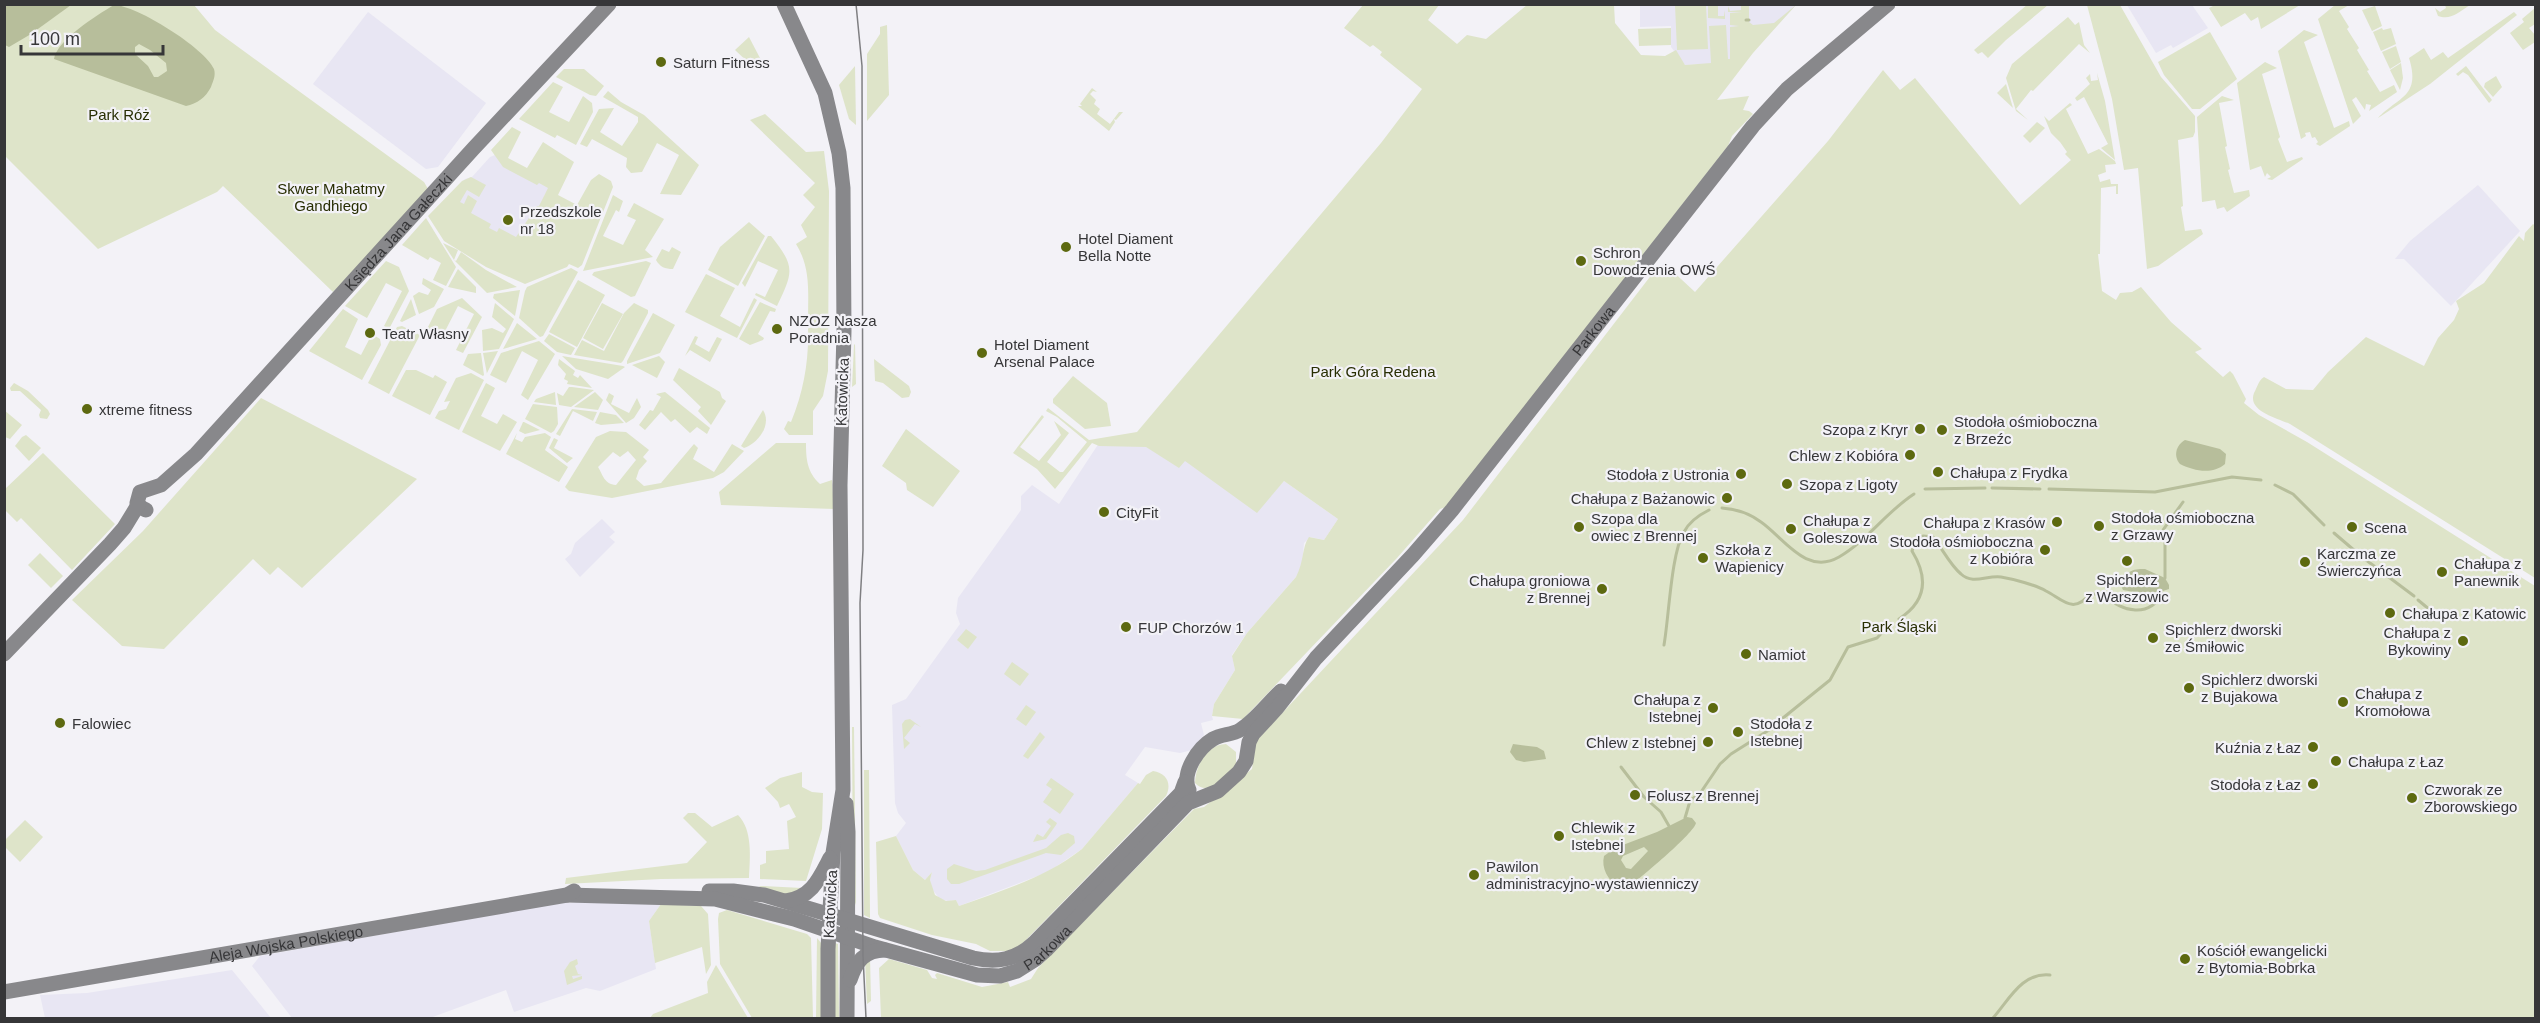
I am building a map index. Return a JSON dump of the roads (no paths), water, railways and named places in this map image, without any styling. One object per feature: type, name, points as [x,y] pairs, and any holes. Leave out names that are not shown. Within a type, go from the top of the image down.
[{"type":"street","name":"Księdza Jana Gałeczki","points":[[4,654],[110,544],[134,525],[142,507],[138,494],[144,489],[154,494],[188,462],[473,149],[609,4]]},
{"type":"street","name":"Katowicka","points":[[784,4],[825,93],[839,153],[843,188],[844,331],[840,508],[843,790],[848,831],[847,1018]]},
{"type":"street","name":"Parkowa","points":[[1224,735],[1241,730],[1308,667],[1445,518],[1786,89],[1888,4]]},
{"type":"street","name":"Parkowa","points":[[1246,761],[1251,737],[1278,708],[1308,667]]},
{"type":"street","points":[[1224,735],[1230,737],[1240,747],[1246,761],[1222,788],[1210,795],[1197,798],[1191,794],[1185,782],[1188,771],[1200,751],[1213,739],[1224,735]]},
{"type":"street","name":"Parkowa","points":[[848,920],[984,960],[1002,960],[1018,955],[1034,943],[1181,793],[1185,782]]},
{"type":"street","name":"Katowicka","points":[[828,1018],[833,853],[843,790]]},
{"type":"street","name":"Parkowa","points":[[847,937],[977,975],[1000,976],[1026,967],[1046,950],[1188,803],[1197,798]]},
{"type":"street","points":[[784,901],[800,897],[812,890],[833,853]]},
{"type":"street","name":"Aleja Wojska Polskiego","points":[[567,895],[576,891],[608,889],[730,891],[751,893],[784,901],[848,920]]},
{"type":"street","name":"Aleja Wojska Polskiego","points":[[4,992],[567,895],[715,899],[830,930],[847,937]]},
{"type":"street","points":[[847,988],[859,959],[873,951],[886,950]]},
{"type":"waterway","points":[[2049,489],[2155,492],[2232,477],[2261,480]]},
{"type":"waterway","points":[[2275,485],[2293,494],[2324,525]]},
{"type":"waterway","points":[[1925,489],[1985,488]]},
{"type":"waterway","points":[[1992,488],[2040,489]]},
{"type":"waterway","points":[[1722,508],[1743,512],[1756,519],[1796,553],[1816,562],[1827,562],[1849,550],[1914,494]]},
{"type":"waterway","points":[[2165,578],[2165,533],[2163,530],[2183,502]]},
{"type":"waterway","points":[[1664,645],[1673,570],[1680,542],[1689,525],[1709,510]]},
{"type":"waterway","points":[[2334,533],[2414,596]]},
{"type":"waterway","points":[[1899,619],[1908,612],[1920,596],[1921,570],[1912,551],[1915,541],[1923,536],[1933,537],[1953,566],[1970,579],[2001,577],[2031,584],[2068,603],[2078,604],[2090,594],[2104,594],[2119,605],[2135,610],[2150,606],[2162,593]]},
{"type":"waterway","points":[[2418,600],[2430,610]]},
{"type":"waterway","points":[[1778,722],[1830,680],[1848,647],[1877,638],[1891,623]]},
{"type":"waterway","points":[[1685,818],[1690,801],[1701,792],[1720,764],[1731,754],[1769,730]]},
{"type":"waterway","points":[[1621,767],[1644,797],[1661,812],[1669,826]]},
{"type":"waterway","points":[[1993,1018],[2024,983],[2040,975],[2050,975]]},
{"type":"tram line","points":[[856,4],[862,66],[863,550],[860,603],[863,956],[866,1018]]},
{"type":"place","name":"Saturn Fitness","points":[[661,62]]},
{"type":"place","name":"Przedszkole nr 18","points":[[508,220]]},
{"type":"place","name":"Hotel Diament Bella Notte","points":[[1066,247]]},
{"type":"place","name":"Schron Dowodzenia OWŚ","points":[[1581,261]]},
{"type":"place","name":"NZOZ Nasza Poradnia","points":[[777,329]]},
{"type":"place","name":"Teatr Własny","points":[[370,333]]},
{"type":"place","name":"Hotel Diament Arsenal Palace","points":[[982,353]]},
{"type":"place","name":"xtreme fitness","points":[[87,409]]},
{"type":"place","name":"Szopa z Kryr","points":[[1920,429]]},
{"type":"place","name":"Stodoła ośmioboczna z Brzeźc","points":[[1942,430]]},
{"type":"place","name":"Chlew z Kobióra","points":[[1910,455]]},
{"type":"place","name":"Chałupa z Frydka","points":[[1938,472]]},
{"type":"place","name":"Stodoła z Ustronia","points":[[1741,474]]},
{"type":"place","name":"Szopa z Ligoty","points":[[1787,484]]},
{"type":"place","name":"Chałupa z Bażanowic","points":[[1727,498]]},
{"type":"place","name":"CityFit","points":[[1104,512]]},
{"type":"place","name":"Chałupa z Krasów","points":[[2057,522]]},
{"type":"place","name":"Stodoła ośmioboczna z Grzawy","points":[[2099,526]]},
{"type":"place","name":"Szopa dla owiec z Brennej","points":[[1579,527]]},
{"type":"place","name":"Scena","points":[[2352,527]]},
{"type":"place","name":"Chałupa z Goleszowa","points":[[1791,529]]},
{"type":"place","name":"Stodoła ośmioboczna z Kobióra","points":[[2045,550]]},
{"type":"place","name":"Szkoła z Wapienicy","points":[[1703,558]]},
{"type":"place","name":"Spichlerz z Warszowic","points":[[2127,561]]},
{"type":"place","name":"Karczma ze Świerczyńca","points":[[2305,562]]},
{"type":"place","name":"Chałupa z Panewnik","points":[[2442,572]]},
{"type":"place","name":"Chałupa groniowa z Brennej","points":[[1602,589]]},
{"type":"place","name":"Chałupa z Katowic","points":[[2390,613]]},
{"type":"place","name":"FUP Chorzów 1","points":[[1126,627]]},
{"type":"place","name":"Spichlerz dworski ze Śmiłowic","points":[[2153,638]]},
{"type":"place","name":"Chałupa z Bykowiny","points":[[2463,641]]},
{"type":"place","name":"Namiot","points":[[1746,654]]},
{"type":"place","name":"Spichlerz dworski z Bujakowa","points":[[2189,688]]},
{"type":"place","name":"Chałupa z Kromołowa","points":[[2343,702]]},
{"type":"place","name":"Chałupa z Istebnej","points":[[1713,708]]},
{"type":"place","name":"Falowiec","points":[[60,723]]},
{"type":"place","name":"Stodoła z Istebnej","points":[[1738,732]]},
{"type":"place","name":"Chlew z Istebnej","points":[[1708,742]]},
{"type":"place","name":"Kuźnia z Łaz","points":[[2313,747]]},
{"type":"place","name":"Chałupa z Łaz","points":[[2336,761]]},
{"type":"place","name":"Stodoła z Łaz","points":[[2313,784]]},
{"type":"place","name":"Folusz z Brennej","points":[[1635,795]]},
{"type":"place","name":"Czworak ze Zborowskiego","points":[[2412,798]]},
{"type":"place","name":"Chlewik z Istebnej","points":[[1559,836]]},
{"type":"place","name":"Pawilon administracyjno-wystawienniczy","points":[[1474,875]]},
{"type":"place","name":"Kościół ewangelicki z Bytomia-Bobrka","points":[[2185,959]]},
{"type":"park label","name":"Park Róż","points":[[119,114]]},
{"type":"park label","name":"Skwer Mahatmy Gandhiego","points":[[331,196]]},
{"type":"park label","name":"Park Góra Redena","points":[[1373,371]]},
{"type":"park label","name":"Park Śląski","points":[[1899,626]]}]
